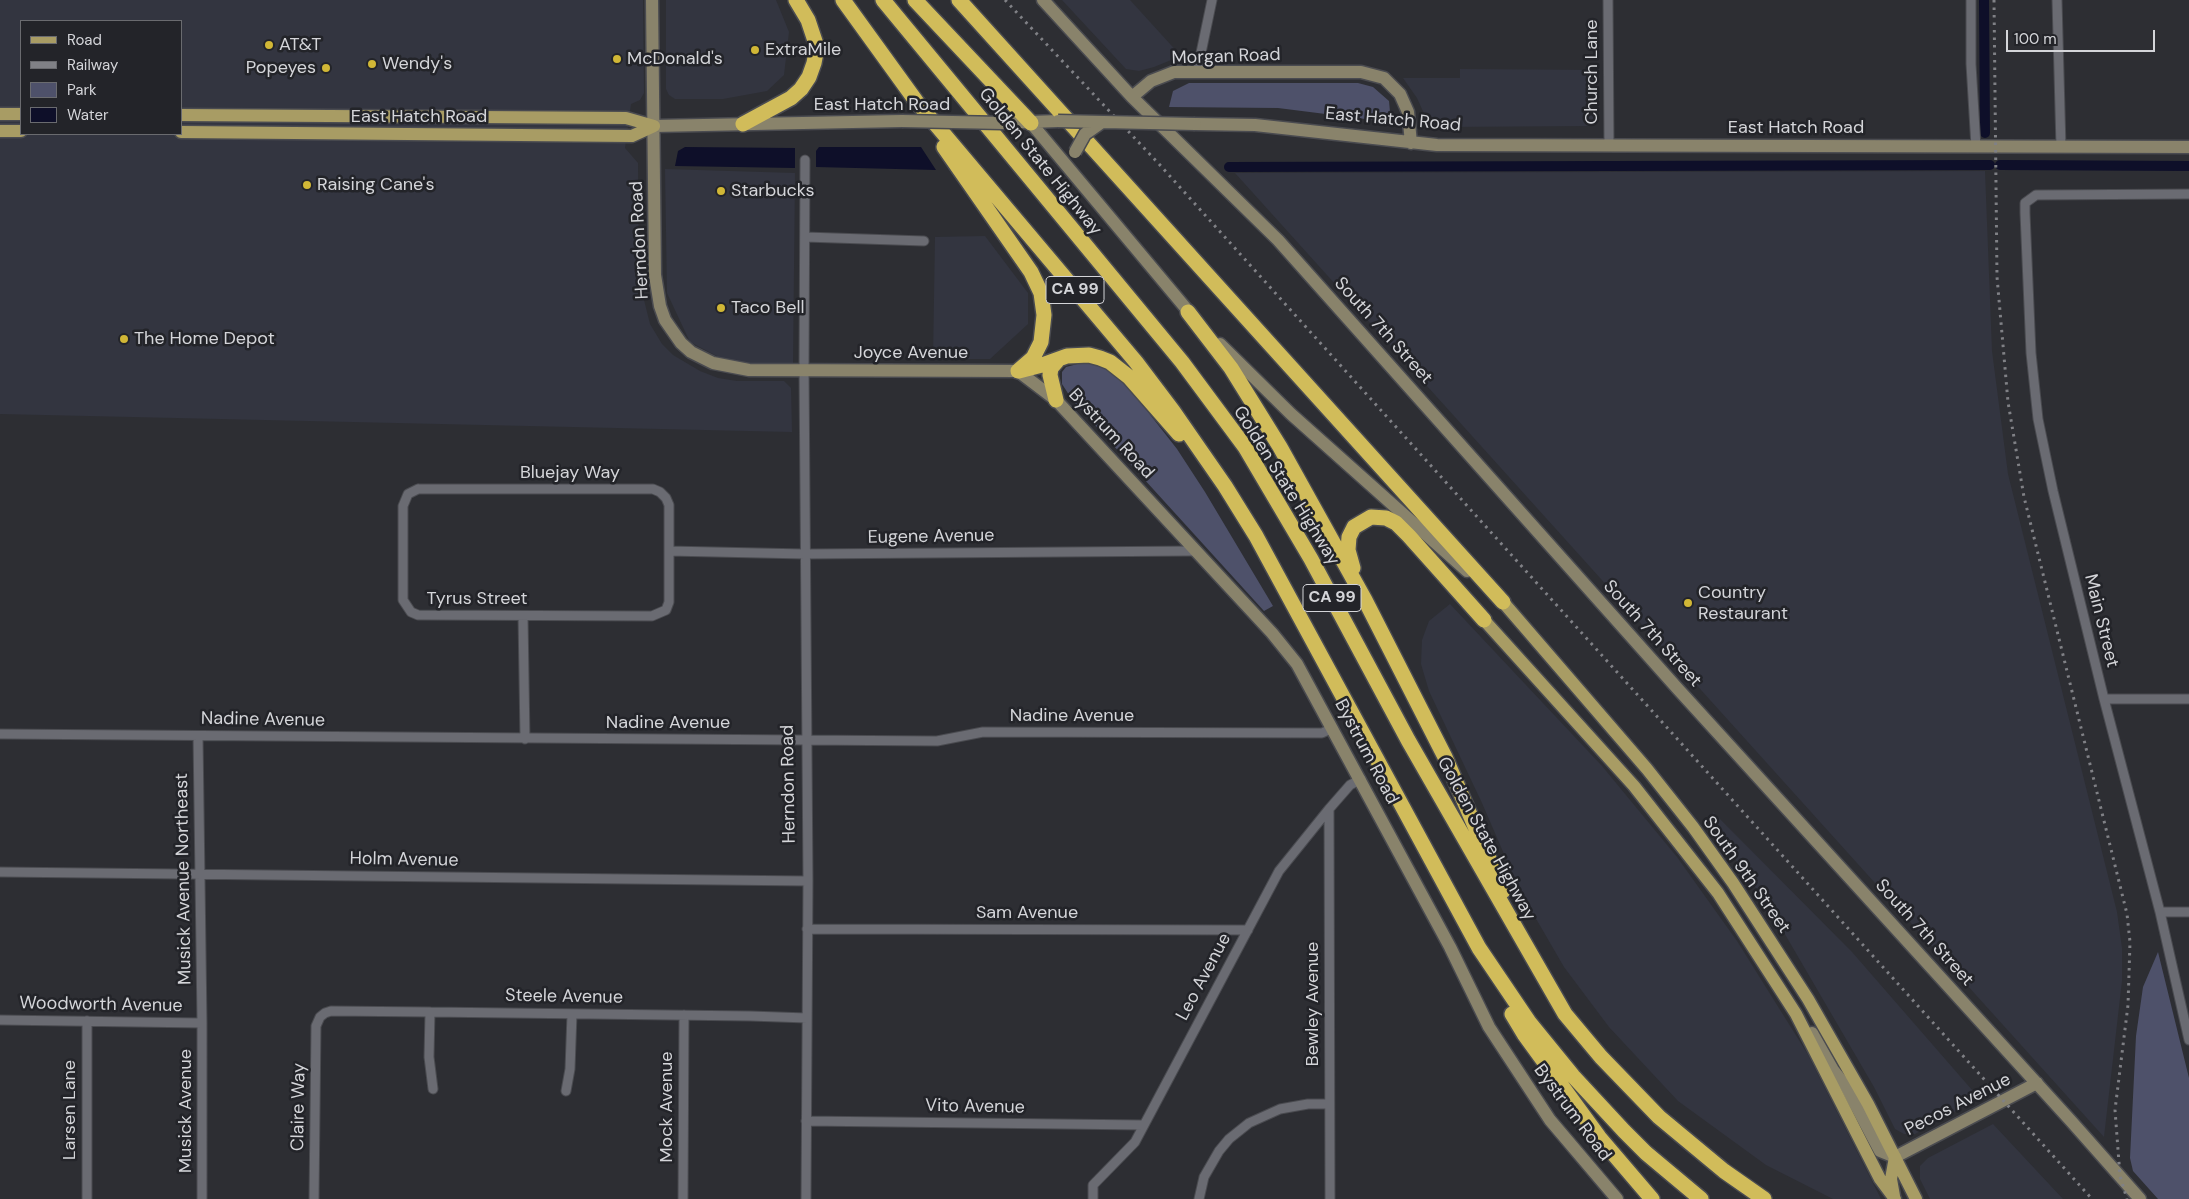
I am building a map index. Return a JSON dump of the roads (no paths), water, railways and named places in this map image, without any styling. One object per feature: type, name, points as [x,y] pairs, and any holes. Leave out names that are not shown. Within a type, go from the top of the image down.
[{"type":"highway","points":[[743,124],[791,98],[801,89],[809,77],[817,47],[808,20],[796,0]]},
{"type":"highway","name":"CA 99","points":[[843,0],[916,101],[1136,362],[1225,486],[1256,536],[1479,948],[1528,1022],[1573,1076],[1646,1154],[1701,1199]]},
{"type":"highway","name":"Golden State Highway","points":[[883,0],[1182,362],[1244,447],[1311,559],[1408,740],[1565,1014],[1629,1088],[1691,1145],[1764,1199]]},
{"type":"highway","points":[[915,0],[1031,123]]},
{"type":"highway","points":[[959,0],[1503,602]]},
{"type":"highway","points":[[916,101],[950,156],[1031,272],[1041,293],[1044,315],[1041,342],[1033,358],[1018,371]]},
{"type":"highway","points":[[1188,312],[1231,368],[1275,438],[1365,600],[1445,757],[1530,954]]},
{"type":"highway","points":[[1018,371],[1067,356],[1089,355],[1105,360],[1119,368],[1225,486]]},
{"type":"highway","points":[[1056,400],[1050,375],[1051,368],[1057,360]]},
{"type":"highway","points":[[1365,600],[1351,563],[1348,537],[1360,522],[1371,517],[1386,518],[1396,523],[1484,620]]},
{"type":"highway","points":[[1479,948],[1499,990],[1524,1034],[1599,1137],[1652,1199]]},
{"type":"main road","points":[[0,114],[20,114]]},
{"type":"main road","name":"East Hatch Road","points":[[182,115],[626,118],[654,126]]},
{"type":"main road","name":"East Hatch Road","points":[[182,132],[632,136],[654,126]]},
{"type":"main road","points":[[0,131],[20,131]]},
{"type":"main road","name":"South 9th Street","points":[[1503,602],[1646,769],[1733,883],[1808,999],[1868,1104],[1916,1199]]},
{"type":"main road","name":"South 9th Street","points":[[1484,620],[1634,786],[1718,893],[1755,947],[1796,1014],[1880,1179],[1895,1199]]},
{"type":"main road","points":[[1718,893],[1733,883]]},
{"type":"main road","points":[[1895,1157],[1891,1180],[1895,1199]]},
{"type":"street","name":"Herndon Road","points":[[652,0],[655,275],[660,306],[672,332],[691,352],[713,363],[749,370],[804,369]]},
{"type":"street","points":[[1043,0],[1132,97]]},
{"type":"street","points":[[1196,72],[1212,0]]},
{"type":"street","name":"Church Lane","points":[[1608,0],[1609,144]]},
{"type":"street","points":[[1971,0],[1971,64],[1976,147]]},
{"type":"street","points":[[2056,0],[2061,147]]},
{"type":"street","name":"Morgan Road","points":[[1132,97],[1151,81],[1174,72],[1361,72],[1384,78],[1403,99],[1408,112],[1411,143]]},
{"type":"street","name":"South 7th Street","points":[[1132,97],[1278,240],[1677,688],[2037,1083],[2140,1199]]},
{"type":"street","name":"East Hatch Road","points":[[654,126],[902,121],[1003,123],[1058,121],[1255,125],[1411,143],[2189,147]]},
{"type":"street","points":[[1082,184],[1076,168],[1075,152],[1085,134],[1102,122]]},
{"type":"street","points":[[1031,123],[1188,312],[1290,414],[1503,602]]},
{"type":"street","name":"Herndon Road","points":[[805,160],[804,369],[808,881],[806,1199]]},
{"type":"street","name":"Main Street","points":[[2189,194],[2036,195],[2025,203],[2032,353],[2038,419],[2053,491],[2104,699],[2160,912],[2189,1040]]},
{"type":"street","points":[[805,236],[924,241]]},
{"type":"street","name":"Joyce Avenue","points":[[804,369],[1018,371]]},
{"type":"street","name":"Bystrum Road","points":[[1018,371],[1056,400],[1272,633],[1291,656],[1309,684],[1450,947],[1489,1027],[1550,1120],[1617,1199]]},
{"type":"street","name":"Bluejay Way","points":[[408,494],[418,489],[653,489],[664,495],[668,505],[669,551]]},
{"type":"street","name":"Tyrus Street","points":[[408,494],[403,506],[403,600],[409,611],[418,615],[652,616],[666,610],[669,602],[669,551]]},
{"type":"street","name":"Eugene Avenue","points":[[669,551],[805,554],[1194,551]]},
{"type":"street","points":[[524,616],[524,739]]},
{"type":"street","points":[[2104,699],[2189,699]]},
{"type":"street","name":"Nadine Avenue","points":[[0,734],[937,741],[983,732],[1322,734],[1333,728]]},
{"type":"street","name":"Musick Avenue Northeast","points":[[198,736],[202,1023]]},
{"type":"street","name":"Leo Avenue","points":[[1093,1199],[1093,1185],[1135,1142],[1279,871],[1350,785],[1360,779]]},
{"type":"street","name":"Bewley Avenue","points":[[1329,809],[1330,1199]]},
{"type":"street","name":"Holm Avenue","points":[[0,872],[808,881]]},
{"type":"street","points":[[2160,912],[2189,912]]},
{"type":"street","name":"Sam Avenue","points":[[807,929],[1248,930]]},
{"type":"street","name":"Steele Avenue","points":[[321,1016],[331,1011],[807,1018]]},
{"type":"street","points":[[430,1012],[429,1057],[433,1089]]},
{"type":"street","points":[[566,1091],[570,1069],[572,1014]]},
{"type":"street","points":[[1796,1014],[1811,1032],[1833,1070],[1845,1085],[1880,1151],[1895,1157]]},
{"type":"street","name":"Mock Avenue","points":[[683,1199],[684,1015]]},
{"type":"street","name":"Claire Way","points":[[314,1199],[316,1026],[321,1016]]},
{"type":"street","name":"Woodworth Avenue","points":[[0,1020],[202,1023]]},
{"type":"street","name":"Larsen Lane","points":[[86,1021],[87,1199]]},
{"type":"street","name":"Musick Avenue","points":[[202,1023],[202,1199]]},
{"type":"street","name":"Pecos Avenue","points":[[1895,1157],[2037,1083]]},
{"type":"street","points":[[1199,1199],[1210,1165],[1219,1151],[1239,1130],[1263,1115],[1280,1109],[1308,1104],[1329,1104]]},
{"type":"street","name":"Vito Avenue","points":[[806,1121],[1144,1125]]},
{"type":"water","points":[[685,147],[795,148],[795,168],[675,166],[678,151]]},
{"type":"water","points":[[819,147],[921,147],[936,170],[816,167],[816,151]]},
{"type":"waterway","points":[[1984,0],[1985,133]]},
{"type":"waterway","points":[[1229,167],[1990,165]]},
{"type":"waterway","points":[[2000,165],[2189,166]]},
{"type":"railway","points":[[1005,0],[1159,164],[2092,1199]]},
{"type":"railway","points":[[1994,0],[1997,277],[2008,402],[2024,497],[2127,914],[2130,942],[2128,1005],[2115,1110],[2120,1176],[2127,1199]]},
{"type":"place","name":"AT&T","points":[[269,45]]},
{"type":"place","name":"ExtraMile","points":[[755,50]]},
{"type":"place","name":"McDonald's","points":[[617,59]]},
{"type":"place","name":"Wendy's","points":[[372,64]]},
{"type":"place","name":"Popeyes","points":[[326,68]]},
{"type":"place","name":"Raising Cane's","points":[[307,185]]},
{"type":"place","name":"Starbucks","points":[[721,191]]},
{"type":"place","name":"Taco Bell","points":[[721,308]]},
{"type":"place","name":"The Home Depot","points":[[124,339]]},
{"type":"place","name":"Country Restaurant","points":[[1688,603]]}]
